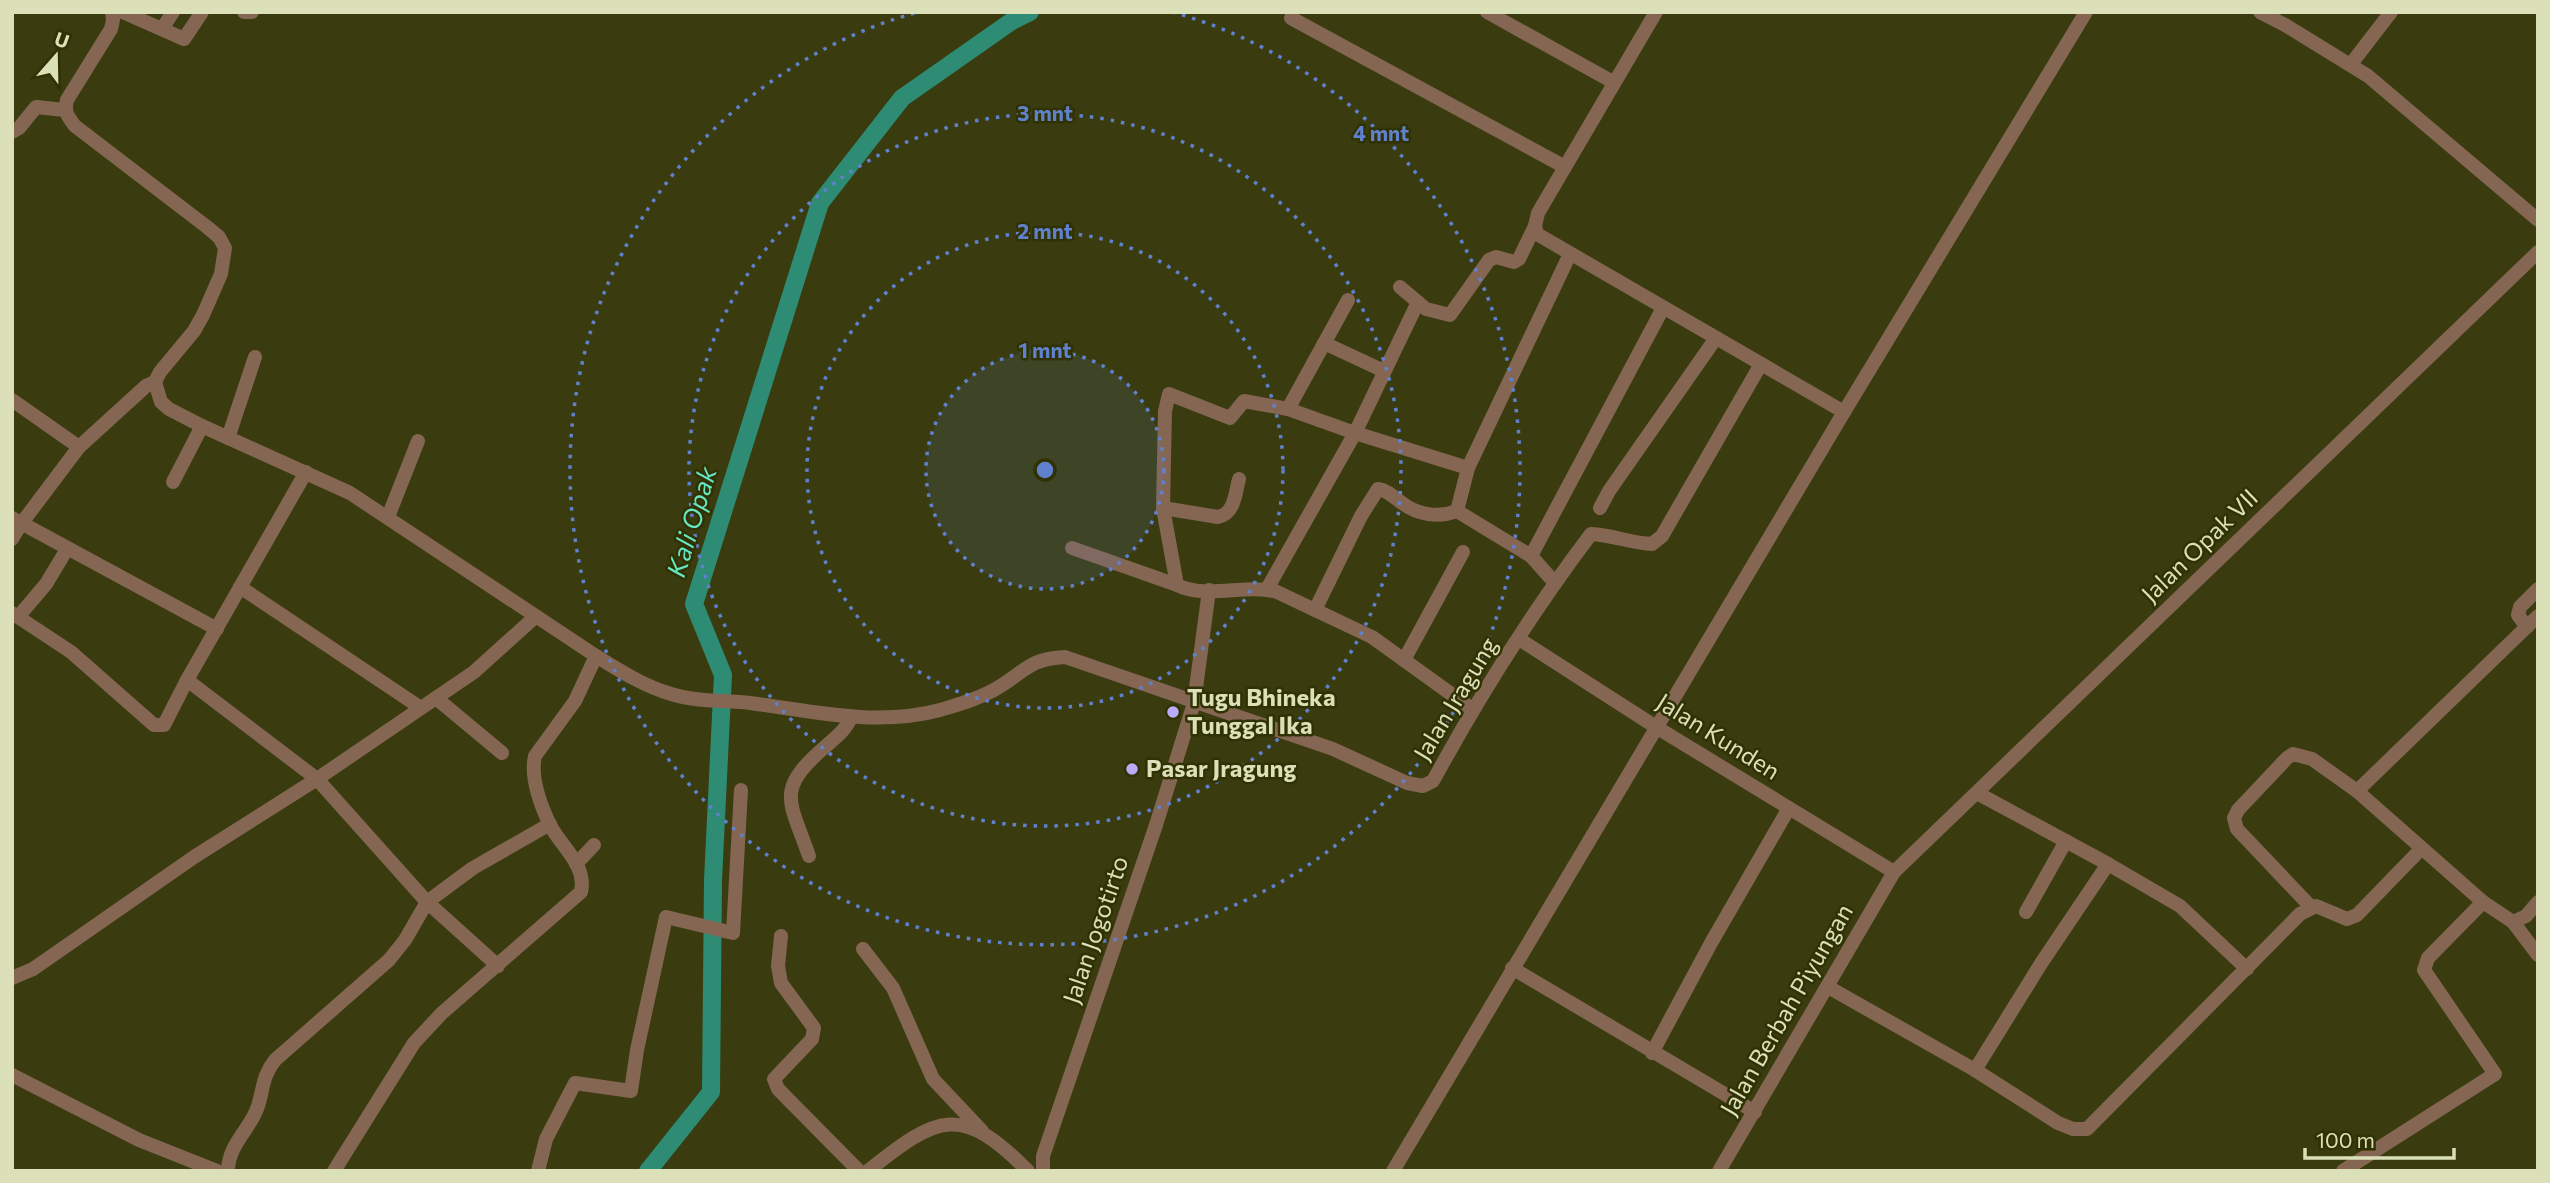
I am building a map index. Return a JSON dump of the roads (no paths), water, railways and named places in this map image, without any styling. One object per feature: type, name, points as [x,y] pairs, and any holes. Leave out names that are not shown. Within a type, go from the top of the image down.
[{"type":"street","points":[[12,539],[17,521],[79,447],[146,386],[155,382],[160,372],[184,345],[199,323],[225,259],[225,248],[219,237],[75,126],[65,110],[67,100],[111,29],[112,12]]},
{"type":"street","points":[[123,12],[184,39],[202,12]]},
{"type":"street","points":[[162,29],[173,12]]},
{"type":"street","points":[[244,12],[252,12]]},
{"type":"street","points":[[1488,12],[1614,82]]},
{"type":"street","points":[[1400,288],[1426,309],[1450,315],[1489,260],[1496,257],[1514,262],[1519,259],[1535,226],[1538,213],[1656,12]]},
{"type":"street","points":[[1393,1171],[2085,12]]},
{"type":"street","points":[[2260,12],[2286,19],[2351,64],[2402,103],[2538,220]]},
{"type":"street","points":[[2351,64],[2391,12]]},
{"type":"street","points":[[1291,18],[1565,167]]},
{"type":"street","points":[[12,132],[19,128],[36,107],[65,110]]},
{"type":"street","points":[[1535,226],[1537,234],[1570,254],[1844,412]]},
{"type":"street","name":"Jalan Opak VII","points":[[1894,872],[2538,253]]},
{"type":"street","points":[[1457,511],[1468,468],[1570,254]]},
{"type":"street","points":[[1288,408],[1348,300]]},
{"type":"street","points":[[1267,589],[1355,433],[1418,302]]},
{"type":"street","points":[[1531,556],[1663,308]]},
{"type":"street","points":[[1600,508],[1609,491],[1716,338]]},
{"type":"street","points":[[1324,343],[1384,371]]},
{"type":"street","points":[[228,438],[255,357]]},
{"type":"street","name":"Jalan Jragung","points":[[155,382],[161,402],[169,409],[349,493],[596,656],[629,677],[657,689],[695,699],[748,703],[851,717],[901,717],[938,711],[972,700],[999,687],[1034,662],[1065,657],[1194,704],[1323,746],[1407,783],[1423,786],[1433,781],[1472,709],[1555,583],[1591,534],[1652,544],[1662,537],[1761,364]]},
{"type":"street","points":[[1177,585],[1163,508],[1165,411],[1168,394],[1230,418],[1244,401],[1288,408],[1355,433],[1468,468]]},
{"type":"street","points":[[12,400],[79,447]]},
{"type":"street","points":[[173,482],[202,426]]},
{"type":"street","points":[[388,517],[418,441]]},
{"type":"street","points":[[67,549],[46,584],[15,615],[71,652],[154,725],[160,727],[168,720],[187,680],[306,472]]},
{"type":"street","points":[[1163,508],[1225,516],[1230,512],[1239,479]]},
{"type":"street","points":[[1315,610],[1361,516],[1378,489],[1385,490],[1409,508],[1422,513],[1434,515],[1457,511],[1531,556],[1555,583]]},
{"type":"street","points":[[17,521],[217,629]]},
{"type":"street","points":[[1072,548],[1177,585],[1209,590],[1267,589],[1372,637],[1472,709]]},
{"type":"street","points":[[1404,660],[1463,552]]},
{"type":"street","points":[[240,587],[421,708]]},
{"type":"street","points":[[2527,627],[2518,615],[2518,610],[2538,589]]},
{"type":"street","name":"Jalan Jogotirto","points":[[1043,1163],[1194,704],[1209,590]]},
{"type":"street","points":[[2357,791],[2538,616]]},
{"type":"street","points":[[12,978],[33,970],[194,857],[317,779],[474,672],[535,617]]},
{"type":"street","name":"Jalan Kunden","points":[[1519,639],[1656,727],[1894,872]]},
{"type":"street","points":[[334,1171],[414,1043],[442,1013],[581,892],[583,880],[550,824],[533,777],[535,757],[575,701],[596,656]]},
{"type":"street","points":[[187,680],[317,779],[428,902],[498,966]]},
{"type":"street","points":[[436,698],[502,753]]},
{"type":"street","points":[[809,856],[790,804],[793,783],[800,769],[839,733],[851,717]]},
{"type":"street","points":[[2421,849],[2357,915],[2347,919],[2321,908],[2311,907],[2237,829],[2234,818],[2262,784],[2293,754],[2312,759],[2357,791],[2483,902],[2513,922],[2538,956]]},
{"type":"street","points":[[538,1171],[546,1139],[575,1083],[631,1091],[637,1050],[666,917],[733,933],[741,790]]},
{"type":"street","points":[[1977,793],[2180,906],[2247,969]]},
{"type":"street","points":[[1652,1053],[1711,943],[1789,808]]},
{"type":"street","points":[[228,1171],[234,1144],[258,1107],[261,1086],[270,1066],[389,960],[405,940],[428,902],[473,868],[550,824]]},
{"type":"street","points":[[2026,912],[2066,841]]},
{"type":"street","points":[[576,864],[594,845]]},
{"type":"street","points":[[1975,1070],[2042,962],[2108,864]]},
{"type":"street","name":"Jalan Berbah Piyungan","points":[[1719,1171],[1894,872]]},
{"type":"street","points":[[2343,1171],[2495,1074],[2424,970],[2428,958],[2483,902]]},
{"type":"street","points":[[2513,922],[2526,916],[2538,902]]},
{"type":"street","points":[[1828,986],[1975,1070],[2058,1123],[2073,1129],[2087,1129],[2293,920],[2311,907]]},
{"type":"street","points":[[781,936],[778,966],[781,983],[814,1028],[812,1039],[774,1079],[778,1089],[859,1171]]},
{"type":"street","points":[[863,949],[893,988],[933,1079],[982,1131],[1028,1171]]},
{"type":"street","points":[[1512,968],[1755,1112]]},
{"type":"street","points":[[12,1074],[139,1140],[217,1171]]},
{"type":"street","points":[[868,1171],[907,1140],[925,1130],[957,1123],[982,1131]]},
{"type":"street","points":[[1015,1157],[1043,1163]]},
{"type":"waterway","name":"Kali Opak","points":[[648,1171],[711,1092],[713,880],[723,675],[694,604],[820,203],[902,98],[1012,21],[1030,12]]},
{"type":"place","name":"Tugu Bhineka Tunggal Ika","points":[[1173,712]]},
{"type":"place","name":"Pasar Jragung","points":[[1132,769]]}]
